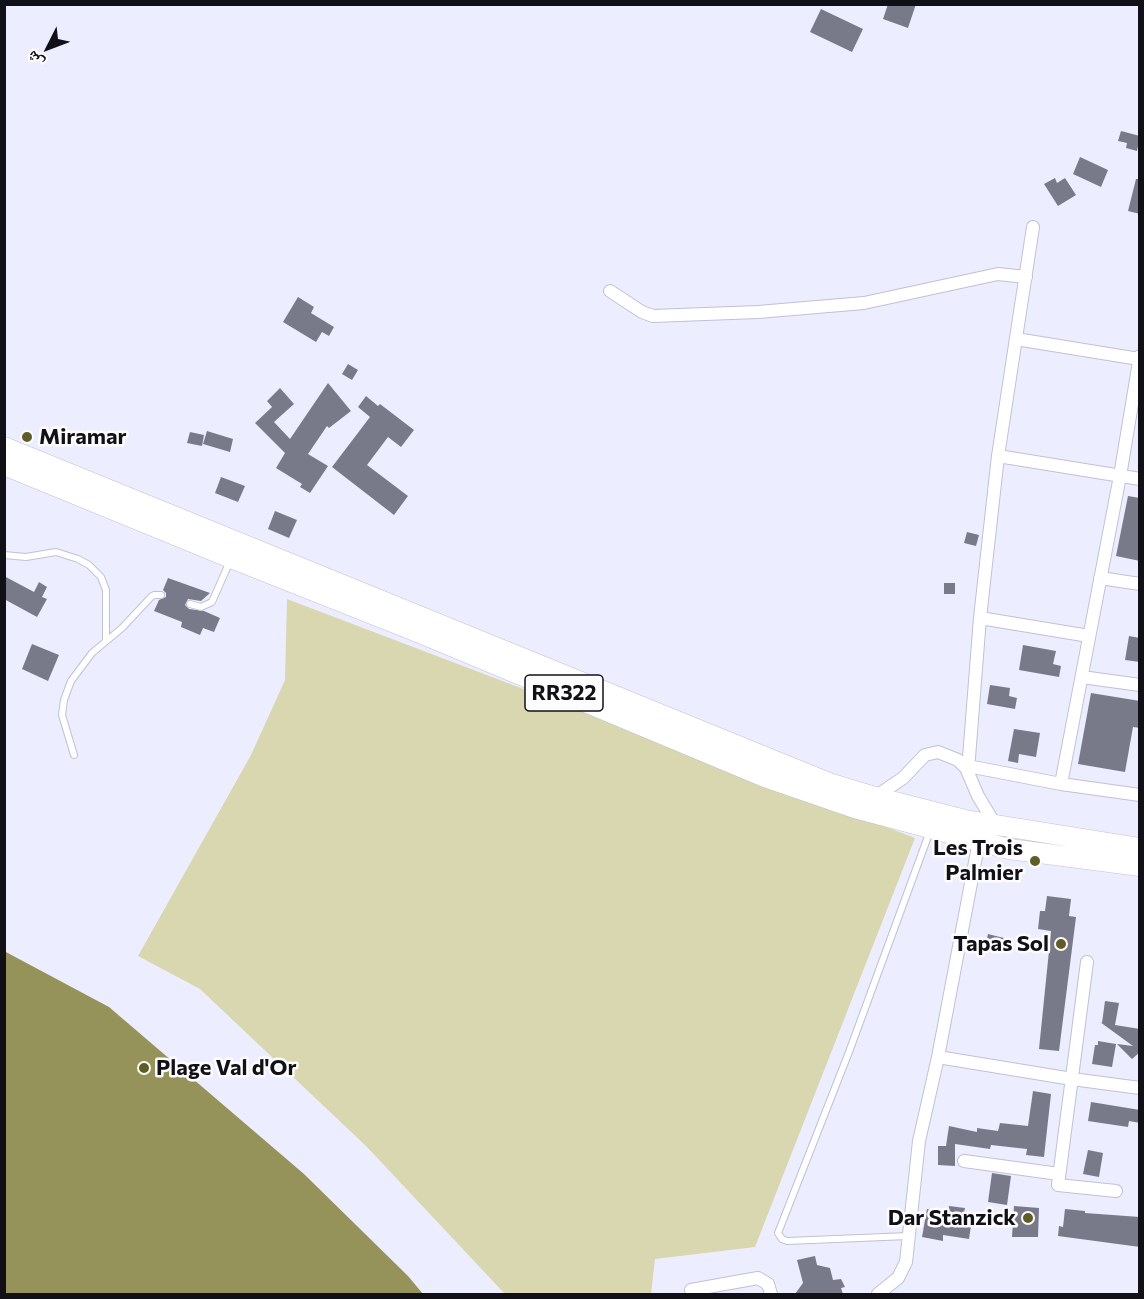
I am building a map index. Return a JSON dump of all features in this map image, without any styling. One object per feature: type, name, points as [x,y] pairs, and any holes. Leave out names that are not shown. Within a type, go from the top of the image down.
[{"type":"main road","name":"RR322","points":[[4,447],[793,770],[875,797],[996,826],[1140,848]]},
{"type":"main road","name":"RR322","points":[[4,465],[420,633],[765,777],[855,808],[1008,849],[1140,866]]},
{"type":"street","points":[[996,826],[978,796],[968,768],[980,618],[998,456],[1033,227]]},
{"type":"street","points":[[610,291],[642,312],[653,316],[747,313],[864,303],[998,274],[1026,277]]},
{"type":"street","points":[[1016,339],[1139,358],[1120,476],[1061,784]]},
{"type":"street","points":[[998,456],[1140,479]]},
{"type":"street","points":[[1100,578],[1140,584]]},
{"type":"street","points":[[980,618],[1089,636]]},
{"type":"street","points":[[1082,677],[1140,685]]},
{"type":"street","points":[[875,797],[903,778],[930,752],[938,752],[958,760],[968,768],[1140,795]]},
{"type":"street","points":[[878,1294],[903,1272],[919,1141],[938,1057],[979,841]]},
{"type":"street","points":[[1087,962],[1058,1185],[1116,1191]]},
{"type":"street","points":[[938,1057],[1140,1088]]},
{"type":"street","points":[[964,1161],[1059,1174]]},
{"type":"street","points":[[691,1290],[758,1278],[768,1284],[771,1294]]},
{"type":"lane","points":[[4,555],[27,557],[56,552],[89,565],[101,577],[106,590],[106,641]]},
{"type":"lane","points":[[190,604],[201,607],[212,602],[231,558]]},
{"type":"lane","points":[[74,755],[62,715],[70,681],[92,653],[122,628],[154,594],[161,595]]},
{"type":"lane","points":[[908,1236],[787,1241],[782,1239],[778,1233],[849,1052],[931,828]]},
{"type":"green space","points":[[287,599],[915,838],[755,1247],[655,1259],[651,1294],[505,1294],[366,1146],[200,989],[138,956],[251,755],[285,680]]},
{"type":"shaded area","name":"Plage Val d'Or","points":[[4,951],[109,1007],[304,1174],[408,1276],[423,1294],[5,1294]]},
{"type":"building","points":[[888,4],[916,4],[908,28],[883,19]]},
{"type":"building","points":[[821,9],[863,29],[852,52],[810,32]]},
{"type":"building","points":[[1121,131],[1140,136],[1137,151],[1126,148],[1127,143],[1118,141]]},
{"type":"building","points":[[1080,157],[1108,170],[1101,187],[1073,174]]},
{"type":"building","points":[[1055,178],[1057,183],[1065,178],[1076,195],[1058,206],[1044,184]]},
{"type":"building","points":[[1136,179],[1140,179],[1140,214],[1128,211]]},
{"type":"building","points":[[298,297],[314,307],[311,313],[334,327],[329,336],[322,332],[316,342],[283,322]]},
{"type":"building","points":[[348,364],[358,370],[352,380],[342,374]]},
{"type":"building","points":[[328,383],[351,411],[329,428],[327,426],[308,454],[328,466],[310,493],[300,487],[302,484],[276,468],[285,453],[255,423],[272,407],[267,401],[280,388],[294,404],[274,422],[290,439]]},
{"type":"building","points":[[366,396],[414,430],[401,447],[388,437],[367,465],[408,496],[394,515],[332,467],[370,417],[358,407]]},
{"type":"building","points":[[207,431],[233,439],[230,452],[203,444]]},
{"type":"building","points":[[190,432],[204,435],[202,446],[187,443]]},
{"type":"building","points":[[221,477],[245,486],[238,502],[215,493]]},
{"type":"building","points":[[1128,496],[1140,498],[1140,561],[1116,556]]},
{"type":"building","points":[[275,511],[297,520],[289,538],[268,529]]},
{"type":"building","points":[[967,532],[979,535],[976,546],[964,543]]},
{"type":"building","points":[[4,576],[34,592],[39,582],[47,587],[42,597],[47,599],[37,617],[4,599]]},
{"type":"building","points":[[168,578],[210,593],[201,601],[188,599],[185,605],[189,609],[204,611],[220,618],[214,632],[203,628],[200,635],[181,627],[182,622],[154,611],[159,600],[166,597],[163,590]]},
{"type":"building","points":[[944,583],[955,583],[955,594],[944,594]]},
{"type":"building","points":[[1129,636],[1140,638],[1140,662],[1125,660]]},
{"type":"building","points":[[32,644],[59,655],[48,681],[22,669]]},
{"type":"building","points":[[1023,645],[1056,651],[1053,664],[1061,666],[1059,677],[1019,670]]},
{"type":"building","points":[[990,685],[1010,688],[1009,696],[1017,698],[1015,709],[987,704]]},
{"type":"building","points":[[1091,693],[1140,701],[1140,728],[1133,727],[1125,772],[1078,764]]},
{"type":"building","points":[[1014,729],[1040,733],[1036,757],[1019,754],[1018,763],[1008,761]]},
{"type":"building","points":[[1047,896],[1071,899],[1069,916],[1076,917],[1059,1051],[1039,1049],[1051,931],[1038,929],[1040,911],[1045,911]]},
{"type":"building","points":[[988,934],[1004,938],[1002,949],[985,946]]},
{"type":"building","points":[[1105,1001],[1119,1003],[1115,1025],[1140,1029],[1140,1052],[1132,1059],[1117,1044],[1133,1046],[1100,1022],[1102,1023]]},
{"type":"building","points":[[1098,1041],[1116,1044],[1112,1067],[1092,1064],[1095,1045],[1098,1045]]},
{"type":"building","points":[[1033,1091],[1051,1094],[1044,1157],[1026,1155],[1027,1149],[991,1145],[990,1149],[955,1144],[955,1166],[938,1165],[938,1146],[946,1146],[949,1126],[977,1132],[977,1128],[998,1131],[1000,1123],[1028,1126]]},
{"type":"building","points":[[1091,1102],[1140,1110],[1140,1123],[1129,1121],[1128,1127],[1088,1121]]},
{"type":"building","points":[[1088,1150],[1103,1153],[1099,1177],[1083,1174]]},
{"type":"building","points":[[992,1173],[1011,1176],[1007,1205],[988,1202]]},
{"type":"building","points":[[949,1206],[965,1208],[963,1218],[972,1219],[969,1239],[943,1235],[943,1241],[922,1237],[927,1209],[948,1213]]},
{"type":"building","name":"Dar Stanzick","points":[[1014,1206],[1039,1208],[1038,1237],[1012,1237]]},
{"type":"building","points":[[1065,1209],[1085,1211],[1085,1213],[1140,1217],[1140,1247],[1058,1236],[1059,1226],[1063,1227]]},
{"type":"building","points":[[815,1256],[817,1265],[830,1268],[833,1280],[841,1279],[845,1287],[841,1288],[843,1294],[795,1294],[803,1283],[797,1260]]},
{"type":"place","name":"Miramar","points":[[27,437]]},
{"type":"place","name":"Les Trois Palmier","points":[[1035,861]]},
{"type":"place","name":"Tapas Sol","points":[[1061,944]]},
{"type":"place","name":"Plage Val d'Or","points":[[144,1068]]},
{"type":"place","name":"Dar Stanzick","points":[[1028,1218]]}]
